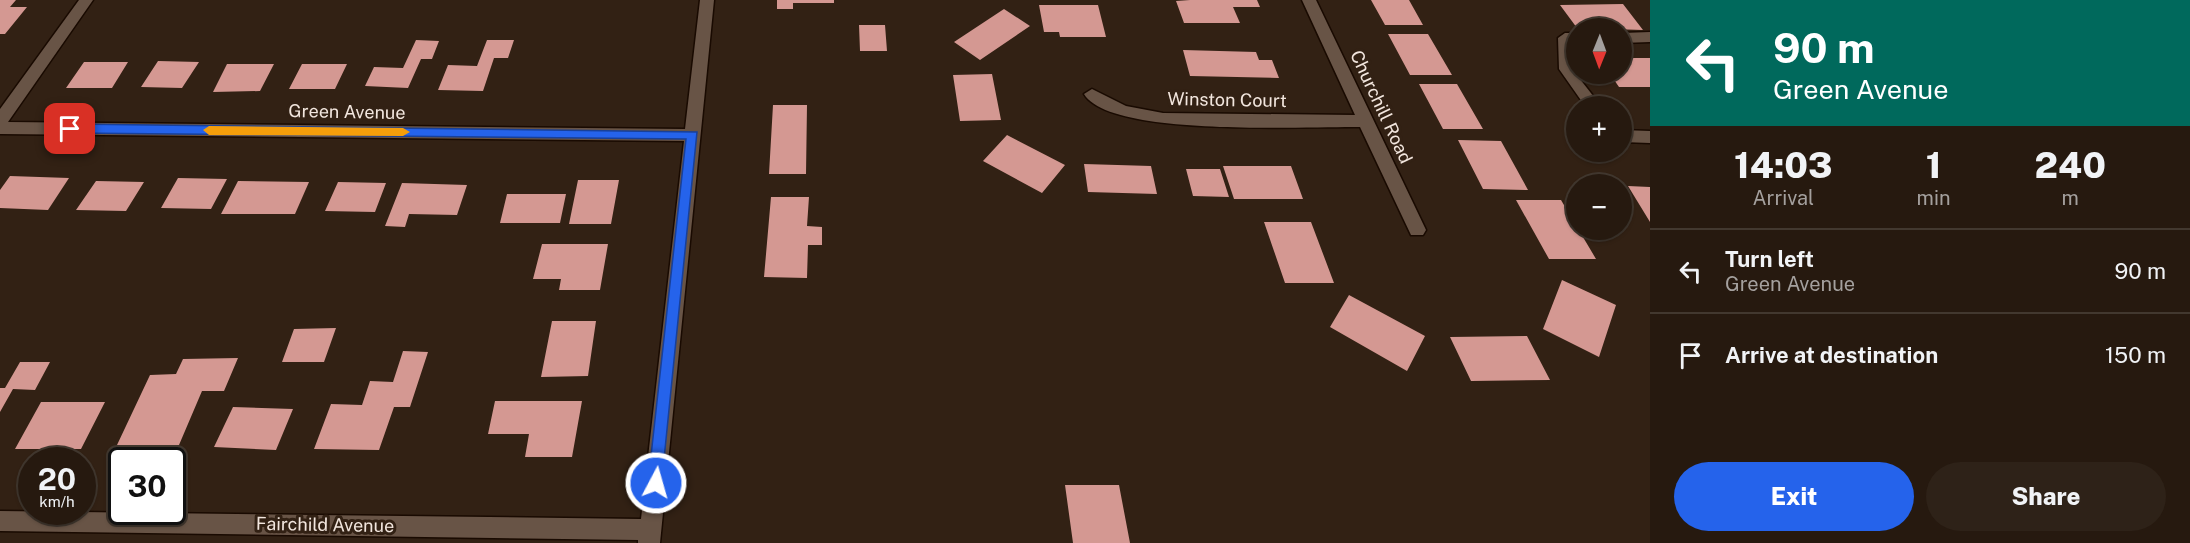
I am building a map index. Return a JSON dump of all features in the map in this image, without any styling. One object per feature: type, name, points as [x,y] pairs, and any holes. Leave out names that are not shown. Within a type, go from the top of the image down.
[{"type":"street","points":[[0,121],[86,0]]},
{"type":"street","points":[[650,536],[707,0]]},
{"type":"street","name":"Churchill Road","points":[[1309,0],[1417,230]]},
{"type":"street","points":[[1632,38],[1650,37]]},
{"type":"street","points":[[1566,38],[1566,54]]},
{"type":"street","name":"Winston Court","points":[[1092,94],[1122,111],[1163,119],[1367,121]]},
{"type":"street","name":"Green Avenue","points":[[0,128],[693,135]]},
{"type":"street","points":[[1632,136],[1650,137]]},
{"type":"street","name":"Fairchild Avenue","points":[[0,521],[650,536]]},
{"type":"building","points":[[0,0],[16,0],[10,7],[27,7],[5,34],[0,34]]},
{"type":"building","points":[[777,0],[834,0],[834,3],[793,3],[793,9],[777,9]]},
{"type":"building","points":[[1257,0],[1260,7],[1233,7],[1240,23],[1184,23],[1176,1]]},
{"type":"building","points":[[1371,0],[1409,0],[1423,25],[1385,25]]},
{"type":"building","points":[[1623,4],[1643,30],[1632,30],[1632,18],[1570,18],[1560,5]]},
{"type":"building","points":[[1039,5],[1098,5],[1106,37],[1060,37],[1059,32],[1044,32]]},
{"type":"building","points":[[1004,9],[1030,26],[980,60],[954,42]]},
{"type":"building","points":[[859,25],[885,25],[887,51],[860,51]]},
{"type":"building","points":[[1388,34],[1428,34],[1452,75],[1410,75]]},
{"type":"building","points":[[416,40],[439,41],[432,59],[421,59],[408,88],[365,86],[374,67],[403,68]]},
{"type":"building","points":[[487,40],[514,40],[508,58],[494,58],[483,91],[438,90],[448,65],[477,66]]},
{"type":"building","points":[[1183,50],[1256,52],[1259,60],[1272,60],[1279,78],[1190,76]]},
{"type":"building","points":[[1632,58],[1650,58],[1650,87],[1619,87],[1617,84],[1632,84]]},
{"type":"building","points":[[158,61],[199,62],[182,88],[141,87]]},
{"type":"building","points":[[84,62],[128,62],[112,88],[66,88]]},
{"type":"building","points":[[227,64],[274,64],[260,91],[213,92]]},
{"type":"building","points":[[302,64],[347,64],[335,89],[289,89]]},
{"type":"building","points":[[992,74],[1001,120],[960,121],[953,75]]},
{"type":"building","points":[[1419,84],[1457,84],[1483,129],[1443,129]]},
{"type":"building","points":[[773,105],[807,105],[806,174],[769,174]]},
{"type":"building","points":[[1007,135],[1065,165],[1042,193],[983,161]]},
{"type":"building","points":[[1458,140],[1501,141],[1528,190],[1483,189]]},
{"type":"building","points":[[1084,164],[1151,166],[1157,194],[1088,192]]},
{"type":"building","points":[[1223,166],[1291,166],[1303,199],[1234,199]]},
{"type":"building","points":[[1186,169],[1220,169],[1229,197],[1193,196]]},
{"type":"building","points":[[10,176],[69,178],[48,210],[0,208],[0,190]]},
{"type":"building","points":[[178,178],[227,179],[211,209],[161,208]]},
{"type":"building","points":[[578,180],[619,180],[611,224],[569,224]]},
{"type":"building","points":[[96,181],[144,182],[126,211],[76,210]]},
{"type":"building","points":[[238,181],[309,182],[295,214],[221,214]]},
{"type":"building","points":[[338,182],[386,183],[375,212],[325,211]]},
{"type":"building","points":[[402,183],[467,185],[457,215],[409,214],[405,227],[385,226]]},
{"type":"building","points":[[1632,186],[1650,187],[1650,222],[1632,193]]},
{"type":"building","points":[[507,194],[566,194],[560,223],[500,223]]},
{"type":"building","points":[[771,197],[809,197],[807,226],[822,227],[822,245],[808,245],[807,278],[764,277]]},
{"type":"building","points":[[1516,200],[1561,200],[1566,208],[1566,240],[1585,240],[1596,259],[1549,259]]},
{"type":"building","points":[[1264,222],[1311,222],[1334,283],[1285,283]]},
{"type":"building","points":[[542,244],[608,244],[600,290],[559,290],[561,279],[533,279]]},
{"type":"building","points":[[1562,280],[1616,305],[1599,357],[1543,329]]},
{"type":"building","points":[[1349,295],[1425,336],[1407,371],[1330,327]]},
{"type":"building","points":[[552,321],[596,321],[588,376],[541,377]]},
{"type":"building","points":[[336,328],[324,362],[282,362],[294,329]]},
{"type":"building","points":[[1527,336],[1550,380],[1471,381],[1450,337]]},
{"type":"building","points":[[403,351],[428,352],[410,407],[394,407],[379,450],[314,449],[331,404],[362,405],[370,381],[393,382]]},
{"type":"building","points":[[238,358],[224,391],[202,391],[179,445],[117,445],[150,375],[176,374],[183,359]]},
{"type":"building","points":[[20,362],[50,362],[35,390],[13,389],[0,412],[0,388],[5,388]]},
{"type":"building","points":[[495,401],[582,401],[572,457],[525,457],[529,434],[488,434]]},
{"type":"building","points":[[41,402],[105,402],[82,447],[18,447],[15,449]]},
{"type":"building","points":[[233,407],[293,409],[276,450],[214,447]]},
{"type":"building","points":[[1065,485],[1119,485],[1130,543],[1073,543]]},
{"type":"slow traffic","points":[[209,130],[403,132]]},
{"type":"route","points":[[70,129],[693,135],[656,483]]}]
